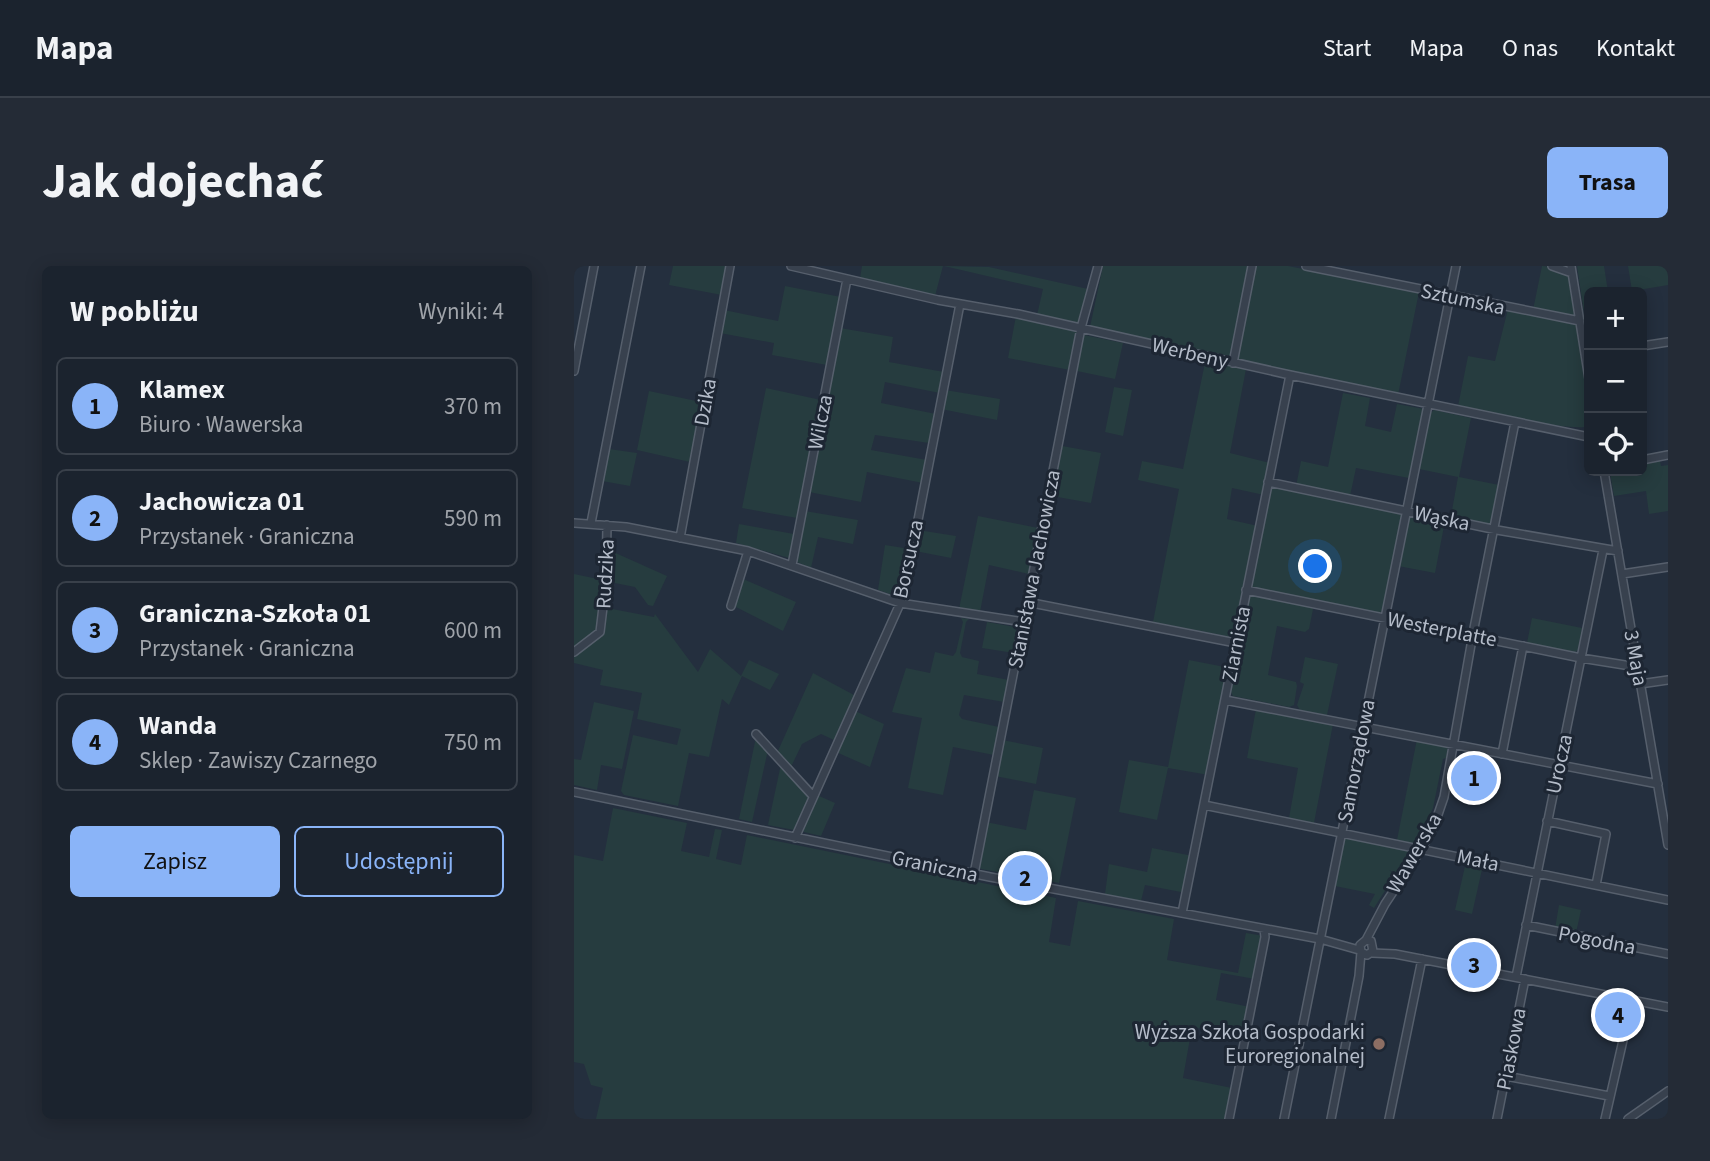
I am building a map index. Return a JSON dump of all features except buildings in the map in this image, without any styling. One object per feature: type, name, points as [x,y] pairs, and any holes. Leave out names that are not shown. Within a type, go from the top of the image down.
[{"type":"street","points":[[574,371],[594,266]]},
{"type":"street","points":[[591,523],[641,266]]},
{"type":"street","name":"Dzika","points":[[680,538],[730,266]]},
{"type":"street","name":"Werbeny","points":[[791,266],[1290,376],[1584,436]]},
{"type":"street","name":"Stanisława Jachowicza","points":[[974,874],[1082,328],[1098,266]]},
{"type":"street","points":[[1233,363],[1252,266]]},
{"type":"street","name":"Sztumska","points":[[1306,266],[1580,321]]},
{"type":"street","name":"Samorządowa","points":[[1284,1119],[1456,266]]},
{"type":"street","points":[[1552,266],[1571,270],[1586,350]]},
{"type":"street","name":"Wilcza","points":[[792,565],[847,279]]},
{"type":"street","name":"Borsucza","points":[[795,838],[900,603],[960,304]]},
{"type":"street","points":[[1647,345],[1668,342]]},
{"type":"street","name":"Ziarnista","points":[[1182,913],[1290,376]]},
{"type":"street","name":"Wawerska","points":[[1331,1119],[1367,947],[1385,904],[1434,826],[1444,797],[1452,743],[1515,422]]},
{"type":"street","points":[[1647,459],[1668,455]]},
{"type":"street","name":"3 Maja","points":[[1605,476],[1668,845]]},
{"type":"street","name":"Wąska","points":[[1268,482],[1603,551],[1618,551]]},
{"type":"street","points":[[574,523],[607,525],[748,551],[900,603],[1024,622]]},
{"type":"street","name":"Rudzika","points":[[574,652],[600,632],[606,582],[607,525]]},
{"type":"street","points":[[731,606],[748,551]]},
{"type":"street","name":"Urocza","points":[[1516,977],[1603,551]]},
{"type":"street","points":[[1622,574],[1668,567]]},
{"type":"street","name":"Westerplatte","points":[[1246,590],[1637,667]]},
{"type":"street","points":[[1027,602],[1236,643]]},
{"type":"street","points":[[1502,754],[1523,646]]},
{"type":"street","points":[[1640,684],[1668,680]]},
{"type":"street","points":[[1225,700],[1452,743],[1668,790]]},
{"type":"street","points":[[756,734],[813,796]]},
{"type":"street","name":"Graniczna","points":[[574,792],[974,874],[1367,947],[1668,1007]]},
{"type":"street","name":"Mała","points":[[1204,805],[1668,900]]},
{"type":"street","points":[[1548,821],[1606,834],[1596,885]]},
{"type":"street","name":"Pogodna","points":[[1526,925],[1668,954]]},
{"type":"street","points":[[1229,1119],[1265,937],[1264,929]]},
{"type":"street","points":[[1389,1119],[1422,960]]},
{"type":"street","name":"Piaskowa","points":[[1497,1119],[1525,979]]},
{"type":"street","points":[[1605,1119],[1632,1001]]},
{"type":"street","points":[[1506,1076],[1609,1096]]},
{"type":"street","points":[[1628,1119],[1668,1091]]},
{"type":"green space","points":[[673,266],[727,266],[722,295],[669,285]]},
{"type":"green space","points":[[862,266],[943,266],[935,296],[860,278]]},
{"type":"green space","points":[[944,266],[989,267],[1088,289],[1080,324],[1037,315],[1043,289]]},
{"type":"green space","points":[[1103,266],[1249,266],[1231,360],[1090,327]]},
{"type":"green space","points":[[1256,266],[1288,266],[1419,292],[1398,395],[1236,361]]},
{"type":"green space","points":[[1542,266],[1569,275],[1576,318],[1533,310]]},
{"type":"green space","points":[[1577,266],[1604,266],[1607,287],[1584,287],[1584,313]]},
{"type":"green space","points":[[1628,266],[1668,266],[1668,285],[1647,288],[1631,287]]},
{"type":"green space","points":[[785,286],[841,297],[827,365],[772,355],[774,343],[720,333],[724,310],[778,321]]},
{"type":"green space","points":[[1508,309],[1576,324],[1584,377],[1584,427],[1565,427],[1458,406],[1468,356],[1495,361]]},
{"type":"green space","points":[[1016,316],[1078,329],[1070,370],[1008,358]]},
{"type":"green space","points":[[840,328],[893,337],[889,362],[944,372],[940,393],[885,382],[881,403],[936,414],[929,443],[875,435],[871,450],[927,460],[923,483],[867,472],[861,502],[809,492]]},
{"type":"green space","points":[[1084,335],[1123,343],[1115,379],[1077,371]]},
{"type":"green space","points":[[1206,358],[1246,369],[1230,453],[1270,463],[1264,495],[1232,488],[1227,519],[1258,526],[1236,638],[1153,622],[1179,489],[1138,480],[1142,461],[1183,469]]},
{"type":"green space","points":[[1114,387],[1132,390],[1123,436],[1105,432]]},
{"type":"green space","points":[[766,388],[821,400],[797,518],[742,508]]},
{"type":"green space","points":[[945,390],[1000,399],[997,420],[941,409]]},
{"type":"green space","points":[[649,391],[701,402],[690,462],[637,450]]},
{"type":"green space","points":[[1343,393],[1370,398],[1365,426],[1391,432],[1397,404],[1424,409],[1409,478],[1356,468],[1350,496],[1296,486],[1301,461],[1328,467]]},
{"type":"green space","points":[[1434,410],[1471,418],[1459,477],[1499,485],[1492,521],[1488,524],[1451,516],[1458,477],[1419,469],[1429,414]]},
{"type":"green space","points":[[1062,446],[1101,453],[1091,503],[1052,496]]},
{"type":"green space","points":[[609,449],[637,453],[630,486],[602,481]]},
{"type":"green space","points":[[1660,461],[1661,466],[1668,465],[1668,511],[1649,514],[1646,491],[1614,496],[1611,476],[1647,476],[1647,464]]},
{"type":"green space","points":[[1269,485],[1403,513],[1384,610],[1377,614],[1249,588]]},
{"type":"green space","points":[[805,511],[858,520],[853,544],[818,537],[811,568],[795,561]]},
{"type":"green space","points":[[1409,514],[1445,521],[1435,573],[1398,566]]},
{"type":"green space","points":[[978,516],[1038,528],[1029,574],[989,565],[980,612],[959,609]]},
{"type":"green space","points":[[739,524],[794,534],[789,558],[736,543]]},
{"type":"green space","points":[[918,530],[956,536],[951,558],[915,551]]},
{"type":"green space","points":[[885,545],[910,549],[899,593],[890,594],[878,590]]},
{"type":"green space","points":[[611,551],[667,576],[653,606],[648,605],[635,587],[610,582]]},
{"type":"green space","points":[[574,574],[603,580],[597,626],[604,627],[607,608],[654,617],[655,614],[698,672],[710,649],[741,676],[749,660],[779,674],[770,690],[742,676],[729,705],[722,699],[709,757],[689,753],[678,806],[624,795],[621,791],[633,735],[677,745],[681,729],[637,719],[642,693],[600,685],[603,670],[574,663]]},
{"type":"green space","points":[[743,579],[796,602],[783,631],[734,606]]},
{"type":"green space","points":[[1253,595],[1313,609],[1309,629],[1305,632],[1277,626],[1268,675],[1296,682],[1294,705],[1289,707],[1233,696],[1231,692],[1249,597]]},
{"type":"green space","points":[[961,618],[969,619],[966,622],[960,653],[962,657],[979,661],[977,674],[1009,680],[1004,702],[964,695],[959,715],[962,719],[999,727],[994,755],[953,747],[943,795],[908,788],[922,718],[892,712],[906,668],[930,673],[935,652],[953,656],[956,652],[963,622]]},
{"type":"green space","points":[[1532,618],[1582,628],[1578,650],[1574,653],[1527,643]]},
{"type":"green space","points":[[987,622],[1015,627],[1018,631],[1014,653],[982,648]]},
{"type":"green space","points":[[1305,657],[1338,664],[1327,715],[1300,710],[1297,705],[1304,684],[1300,682]]},
{"type":"green space","points":[[1189,660],[1230,668],[1209,775],[1168,768],[1157,820],[1119,812],[1129,760],[1168,767]]},
{"type":"green space","points":[[813,673],[854,695],[834,740],[821,734],[802,744],[790,769],[777,753]]},
{"type":"green space","points":[[594,702],[634,711],[622,769],[601,765],[597,790],[574,785],[574,759],[581,760]]},
{"type":"green space","points":[[1256,709],[1333,724],[1314,823],[1289,818],[1298,768],[1247,758]]},
{"type":"green space","points":[[855,711],[884,724],[870,767],[836,752]]},
{"type":"green space","points":[[756,737],[768,750],[752,822],[739,819]]},
{"type":"green space","points":[[1417,739],[1448,746],[1433,808],[1418,842],[1412,843],[1397,840]]},
{"type":"green space","points":[[1002,740],[1043,748],[1036,784],[995,776]]},
{"type":"green space","points":[[781,764],[809,795],[794,830],[768,825]]},
{"type":"green space","points":[[1034,790],[1076,798],[1059,883],[981,869],[977,863],[986,822],[1026,830]]},
{"type":"green space","points":[[817,795],[835,803],[821,836],[804,832],[802,828]]},
{"type":"green space","points":[[613,808],[687,823],[681,851],[709,857],[715,829],[722,830],[716,859],[741,865],[747,835],[1056,898],[1049,942],[1070,946],[1078,901],[1174,919],[1167,960],[1238,973],[1246,933],[1264,936],[1255,979],[1221,973],[1216,1000],[1250,1007],[1244,1036],[1192,1027],[1183,1078],[1232,1088],[1226,1119],[596,1119],[603,1088],[591,1085],[584,1064],[574,1062],[574,855],[603,861]]},
{"type":"green space","points":[[1345,835],[1405,847],[1411,851],[1395,873],[1389,870],[1395,875],[1374,908],[1369,905],[1375,894],[1335,886]]},
{"type":"green space","points":[[1152,848],[1193,856],[1186,893],[1145,885],[1141,901],[1105,894],[1109,864],[1147,872]]},
{"type":"green space","points":[[1466,862],[1483,865],[1472,914],[1455,910]]},
{"type":"green space","points":[[1559,905],[1581,910],[1576,933],[1555,929]]},
{"type":"place","name":"Klamex","points":[[1474,778]]},
{"type":"place","name":"Jachowicza 01","points":[[1025,878]]},
{"type":"place","name":"Graniczna-Szkoła 01","points":[[1474,965]]},
{"type":"place","name":"Wanda","points":[[1618,1015]]},
{"type":"place","name":"Wyższa Szkoła Gospodarki Euroregionalnej","points":[[1379,1044]]}]
